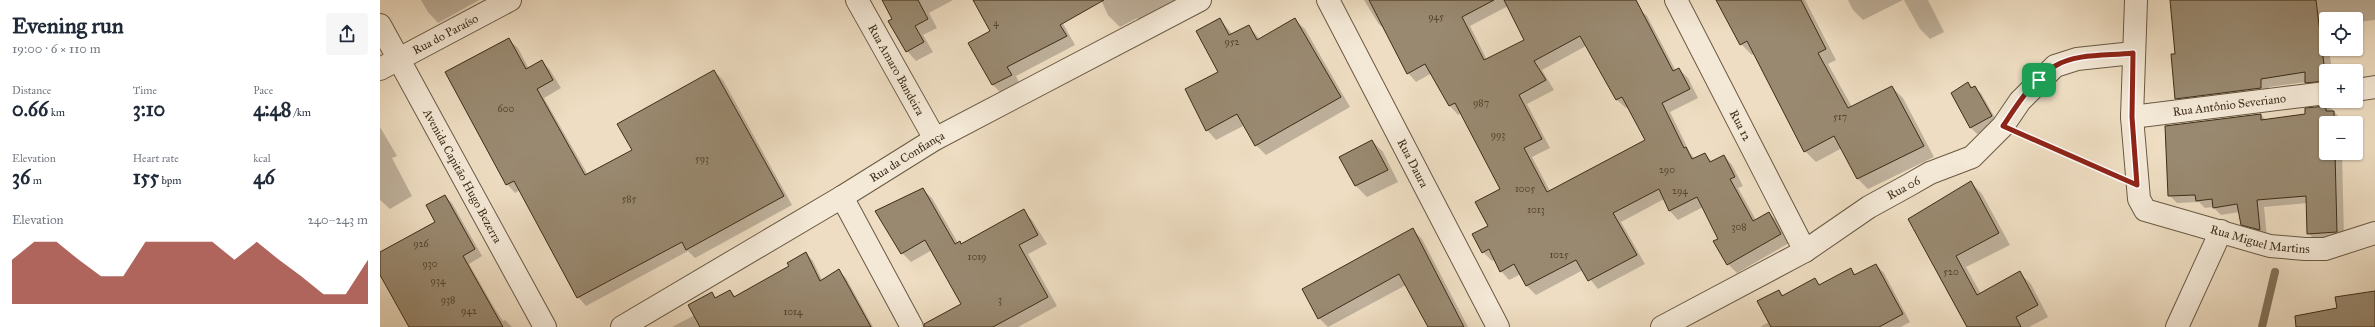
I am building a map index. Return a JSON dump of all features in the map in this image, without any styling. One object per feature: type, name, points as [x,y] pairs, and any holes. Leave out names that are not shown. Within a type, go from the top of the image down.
[{"type":"street","name":"Rua do Paraíso","points":[[389,64],[510,0]]},
{"type":"street","name":"Rua Amaro Bandeira","points":[[857,0],[935,139]]},
{"type":"street","name":"Rua da Confiança","points":[[622,327],[842,197],[935,139],[1200,0]]},
{"type":"street","name":"Rua Daura","points":[[1328,0],[1498,327]]},
{"type":"street","name":"Rua 12","points":[[1676,0],[1805,251]]},
{"type":"street","points":[[2136,0],[2132,117],[2137,185]]},
{"type":"street","name":"Avenida Capitão Hugo Bezerra","points":[[380,25],[389,64],[545,327]]},
{"type":"street","name":"Rua 06","points":[[1662,327],[1805,251],[1869,207],[1930,173],[1972,157],[2003,126],[2020,101],[2055,66],[2076,59],[2133,53]]},
{"type":"street","points":[[2363,89],[2375,87]]},
{"type":"street","name":"Rua Antônio Severiano","points":[[2132,117],[2319,94]]},
{"type":"street","name":"Rua Miguel Martins","points":[[2137,185],[2139,199],[2145,210],[2270,246],[2305,250],[2325,249],[2375,234]]},
{"type":"street","points":[[842,197],[912,327]]},
{"type":"street","points":[[2177,327],[2221,231]]},
{"type":"path","points":[[2003,126],[2137,185]]},
{"type":"building","points":[[882,0],[918,0],[928,19],[915,26],[924,42],[906,52],[888,21],[892,19]]},
{"type":"building","points":[[973,0],[1104,0],[1060,25],[1067,36],[1007,67],[1012,75],[992,85],[968,43],[990,31]]},
{"type":"building","points":[[1369,0],[1494,0],[1462,17],[1484,60],[1524,40],[1504,0],[1636,0],[1673,71],[1679,68],[1690,89],[1662,103],[1684,148],[1686,147],[1692,159],[1705,153],[1710,162],[1724,155],[1735,177],[1730,179],[1753,221],[1769,212],[1781,234],[1727,265],[1713,241],[1718,239],[1697,197],[1669,211],[1659,189],[1613,213],[1637,255],[1588,281],[1576,260],[1526,286],[1514,264],[1500,272],[1489,249],[1482,253],[1472,234],[1488,226],[1475,202],[1500,189],[1455,103],[1449,106],[1425,64],[1407,74]],"holes":[[[1580,36],[1616,100],[1622,97],[1645,140],[1547,192],[1524,148],[1542,139],[1519,95],[1546,80],[1534,61]]]},
{"type":"building","points":[[1716,0],[1801,0],[1826,49],[1818,53],[1848,108],[1892,86],[1924,146],[1857,179],[1834,136],[1804,152],[1747,41],[1740,45]]},
{"type":"building","points":[[2170,0],[2316,0],[2319,24],[2319,56],[2323,56],[2324,64],[2319,64],[2319,82],[2305,83],[2305,72],[2261,79],[2261,88],[2175,99],[2171,54],[2175,54]]},
{"type":"building","points":[[1220,18],[1229,35],[1249,25],[1257,40],[1295,18],[1341,97],[1255,146],[1237,114],[1206,131],[1185,89],[1218,72],[1196,31]]},
{"type":"building","points":[[509,38],[526,69],[542,60],[553,80],[537,89],[585,175],[632,150],[617,124],[714,70],[784,196],[686,250],[682,242],[577,298],[514,181],[506,185],[445,72]]},
{"type":"building","points":[[1968,82],[1971,88],[1975,86],[1992,116],[1970,128],[1951,93]]},
{"type":"building","points":[[2319,107],[2319,108],[2326,108],[2326,111],[2334,111],[2334,116],[2319,116],[2319,160],[2335,160],[2337,232],[2307,234],[2306,196],[2257,200],[2260,230],[2241,225],[2237,204],[2213,208],[2212,199],[2196,201],[2195,195],[2168,196],[2165,126],[2261,114],[2261,120],[2305,114],[2305,108]]},
{"type":"building","points":[[1372,140],[1388,170],[1355,186],[1339,157]]},
{"type":"building","points":[[1971,181],[1999,233],[1956,256],[1977,295],[2020,271],[2038,305],[2016,317],[2021,327],[1967,327],[1908,219]]},
{"type":"building","points":[[923,188],[955,244],[960,241],[961,244],[1024,209],[1038,235],[1019,245],[1048,297],[993,327],[924,327],[924,324],[961,304],[925,240],[901,254],[875,211]]},
{"type":"building","points":[[445,195],[475,249],[463,256],[503,327],[409,327],[380,275],[380,252],[435,222],[426,205]]},
{"type":"building","points":[[1413,228],[1464,327],[1428,327],[1399,274],[1318,319],[1302,289]]},
{"type":"building","points":[[806,252],[820,281],[839,269],[871,327],[700,327],[688,305],[712,292],[715,298],[730,290],[734,297],[789,266],[787,263]]},
{"type":"building","points":[[1876,264],[1903,314],[1879,327],[1771,327],[1757,301],[1779,290],[1782,296],[1815,278],[1819,285],[1851,268],[1854,275]]},
{"type":"building","points":[[2375,291],[2375,327],[2296,327],[2295,316],[2337,308],[2335,297]]},
{"type":"waterway","points":[[2262,327],[2275,272]]},
{"type":"route","points":[[2133,53],[2132,117],[2137,185],[2003,126],[2020,101],[2039,80],[2055,66],[2076,59],[2133,53]]}]
